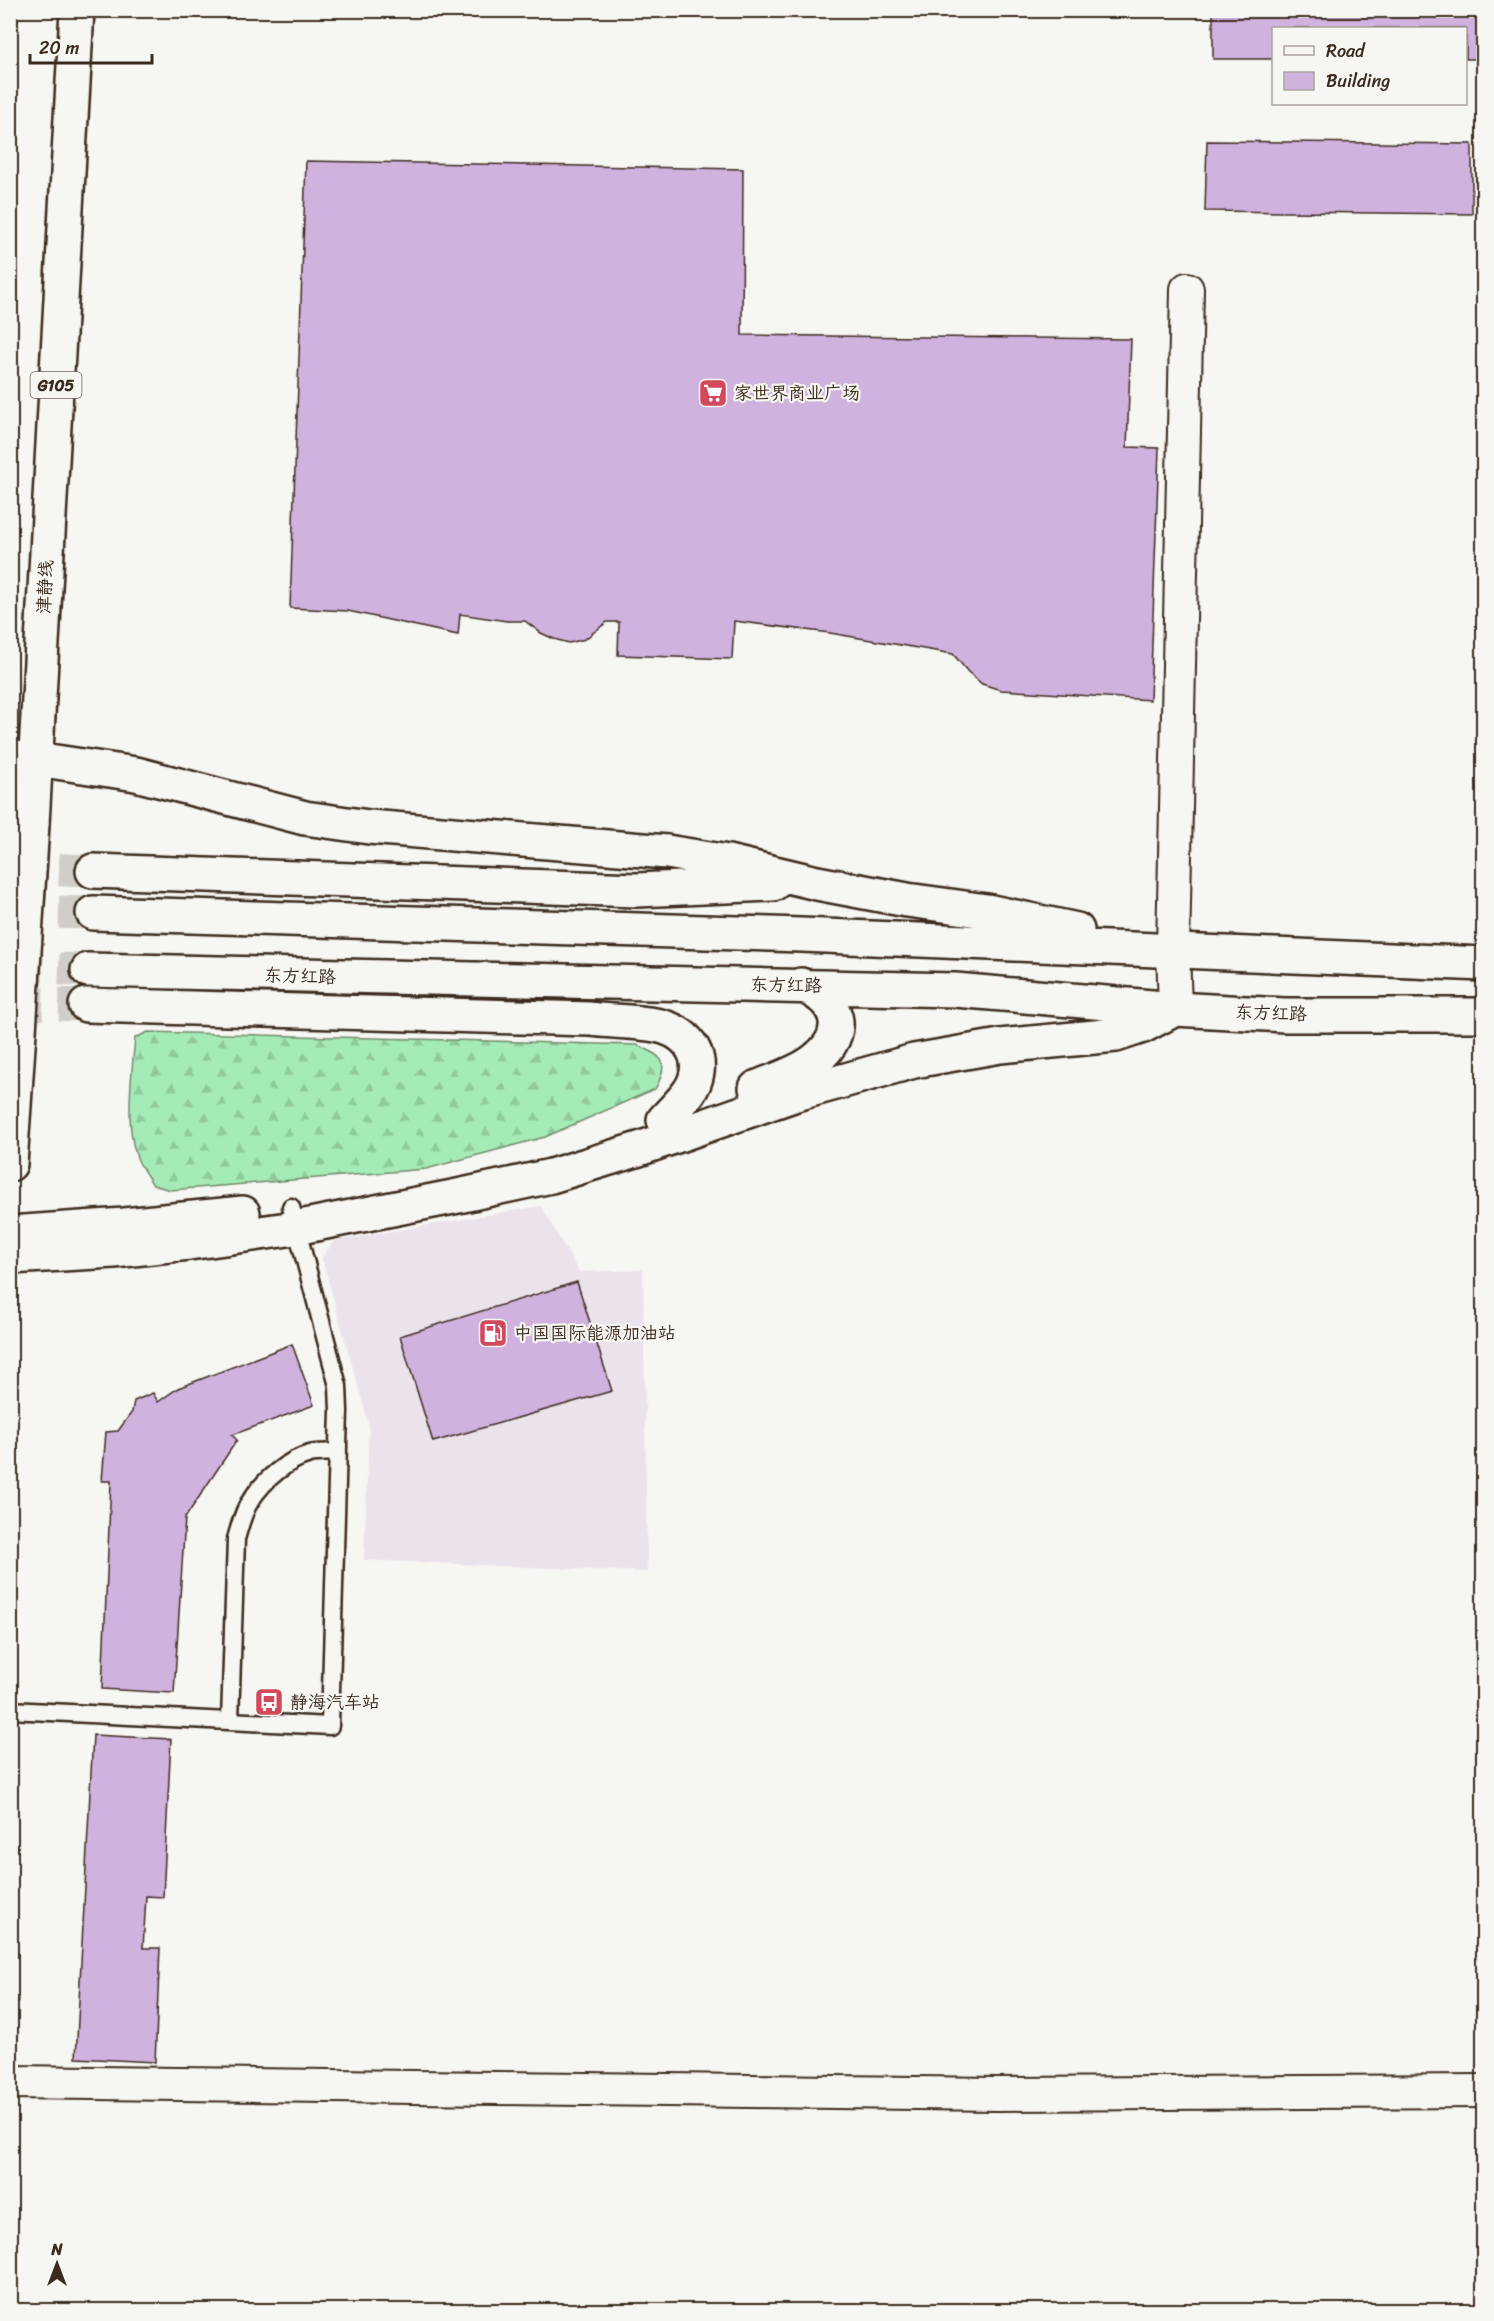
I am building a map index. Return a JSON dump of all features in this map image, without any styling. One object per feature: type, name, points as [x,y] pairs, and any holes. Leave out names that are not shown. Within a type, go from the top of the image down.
[{"type":"main road","name":"津静线","points":[[10,1164],[32,824],[23,759],[77,10]]},
{"type":"main road","points":[[23,759],[136,774],[305,818],[369,827],[667,852],[729,862],[817,883],[987,912],[1173,950]]},
{"type":"main road","points":[[93,872],[637,890],[817,883]]},
{"type":"main road","points":[[93,913],[801,934],[1396,962],[1484,964]]},
{"type":"main road","name":"东方红路","points":[[88,970],[955,990],[1175,1009],[1285,1015],[1484,1015]]},
{"type":"main road","points":[[10,1257],[114,1251],[189,1243],[372,1194],[461,1177],[560,1152],[664,1120],[786,1076],[814,1061],[828,1047],[835,1034],[836,1016],[825,999],[816,992],[801,986]]},
{"type":"main road","points":[[86,1005],[590,1019],[664,1028],[685,1039],[695,1051],[699,1070],[689,1092],[664,1120]]},
{"type":"main road","points":[[10,1233],[212,1218],[293,1217],[392,1210],[551,1176],[639,1149],[796,1094],[915,1061],[1000,1046],[1116,1035],[1143,1026],[1175,1009]]},
{"type":"street","points":[[1175,1009],[1173,950],[1187,289]]},
{"type":"street","points":[[10,2082],[997,2094],[1484,2091]]},
{"type":"lane","points":[[10,1710],[330,1726],[338,1386],[293,1217]]},
{"type":"lane","points":[[230,1720],[236,1539],[245,1513],[251,1500],[269,1478],[289,1464],[310,1454],[338,1452]]},
{"type":"shaded area","name":"中国国际能源加油站","points":[[541,1206],[579,1272],[643,1270],[647,1572],[364,1560],[369,1425],[322,1258],[334,1241]]},
{"type":"green space","points":[[148,1032],[637,1045],[659,1057],[663,1067],[655,1089],[545,1137],[426,1169],[171,1190],[153,1185],[138,1160],[131,1132],[130,1100],[135,1038]]},
{"type":"building","points":[[1213,10],[1479,10],[1479,59],[1467,59],[1467,27],[1272,27],[1272,59],[1213,59]]},
{"type":"building","points":[[1207,141],[1472,144],[1472,214],[1205,211]]},
{"type":"building","name":"家世界商业广场","points":[[306,161],[743,169],[742,335],[1131,339],[1127,447],[1159,448],[1150,700],[1001,690],[982,684],[953,654],[830,633],[734,621],[732,659],[618,655],[619,622],[607,622],[585,639],[569,643],[541,633],[525,621],[507,621],[460,614],[458,635],[348,611],[290,608]]},
{"type":"building","points":[[577,1282],[612,1391],[433,1442],[400,1336]]},
{"type":"building","points":[[292,1344],[314,1405],[232,1435],[237,1440],[185,1518],[174,1693],[102,1689],[111,1481],[102,1481],[106,1432],[118,1431],[132,1412],[134,1401],[153,1393],[158,1402],[178,1388]]},
{"type":"building","points":[[93,1735],[171,1739],[163,1897],[146,1896],[143,1948],[160,1948],[155,2062],[76,2058]]},
{"type":"tunnel","points":[[10,868],[93,871]]},
{"type":"tunnel","points":[[10,911],[93,913]]},
{"type":"tunnel","points":[[10,967],[88,970]]},
{"type":"tunnel","points":[[10,1003],[86,1005]]},
{"type":"place","name":"家世界商业广场","points":[[713,393]]},
{"type":"place","name":"中国国际能源加油站","points":[[493,1333]]},
{"type":"place","name":"静海汽车站","points":[[269,1702]]}]
